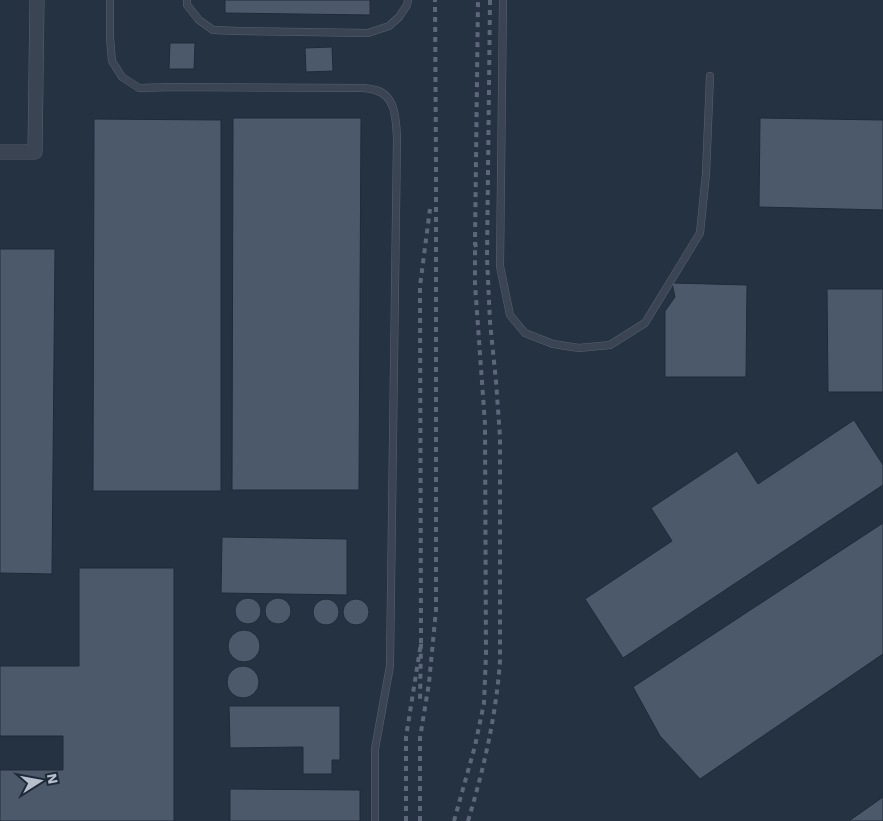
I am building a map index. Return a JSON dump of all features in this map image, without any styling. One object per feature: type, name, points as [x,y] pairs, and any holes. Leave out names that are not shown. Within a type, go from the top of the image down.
[{"type":"street","points":[[0,152],[35,152],[37,0]]},
{"type":"lane","points":[[110,0],[112,61],[122,77],[140,88],[363,88],[378,90],[390,100],[395,115],[397,138],[390,666],[375,749],[375,821]]},
{"type":"lane","points":[[187,0],[187,5],[199,20],[214,30],[368,33],[389,26],[399,18],[408,0]]},
{"type":"lane","points":[[502,0],[500,266],[510,315],[525,333],[553,344],[579,348],[610,345],[645,323],[700,233],[706,174],[710,76]]},
{"type":"building","points":[[225,0],[370,0],[370,15],[225,13]]},
{"type":"building","points":[[170,43],[195,43],[194,69],[169,69]]},
{"type":"building","points":[[332,47],[333,71],[306,72],[305,48]]},
{"type":"building","points":[[233,118],[361,118],[359,490],[232,490]]},
{"type":"building","points":[[760,118],[883,120],[883,210],[759,207]]},
{"type":"building","points":[[94,119],[221,120],[221,491],[93,491]]},
{"type":"building","points":[[0,249],[55,249],[52,574],[0,573]]},
{"type":"building","points":[[672,283],[747,285],[746,377],[665,377],[665,311],[675,297]]},
{"type":"building","points":[[827,289],[883,289],[883,392],[828,392]]},
{"type":"building","points":[[854,420],[883,465],[883,485],[623,658],[585,599],[672,541],[651,508],[737,451],[758,484]]},
{"type":"building","points":[[883,523],[883,654],[700,779],[660,736],[633,687]]},
{"type":"building","points":[[222,537],[347,539],[347,595],[221,593]]},
{"type":"building","points":[[79,568],[174,568],[174,821],[0,821],[0,770],[63,770],[63,736],[0,736],[0,666],[79,666]]},
{"type":"building","points":[[248,598],[257,602],[261,611],[257,620],[248,624],[239,620],[235,611],[239,602]]},
{"type":"building","points":[[278,598],[287,602],[291,611],[287,620],[278,624],[269,620],[265,611],[269,602]]},
{"type":"building","points":[[326,599],[335,603],[339,612],[335,621],[326,625],[317,621],[313,612],[317,603]]},
{"type":"building","points":[[356,599],[365,603],[369,612],[365,621],[356,625],[347,621],[343,612],[347,603]]},
{"type":"building","points":[[244,630],[256,634],[260,646],[256,658],[244,662],[232,658],[228,646],[232,634]]},
{"type":"building","points":[[243,666],[255,670],[259,682],[255,694],[243,698],[231,694],[227,682],[231,670]]},
{"type":"building","points":[[229,706],[340,706],[340,760],[332,760],[332,774],[303,774],[303,747],[230,748]]},
{"type":"building","points":[[230,789],[360,790],[360,821],[230,821]]},
{"type":"building","points":[[883,797],[883,821],[849,821]]},
{"type":"railway","points":[[420,821],[420,738],[429,683],[436,610],[435,0]]},
{"type":"railway","points":[[476,247],[478,0]]},
{"type":"railway","points":[[468,821],[488,742],[496,702],[500,661],[500,437],[490,322],[487,258],[490,0]]},
{"type":"railway","points":[[421,643],[420,286],[430,209]]},
{"type":"railway","points":[[454,821],[475,746],[484,703],[486,654],[485,424],[475,284],[475,242]]},
{"type":"railway","points":[[406,821],[406,737],[421,643],[420,702]]}]
